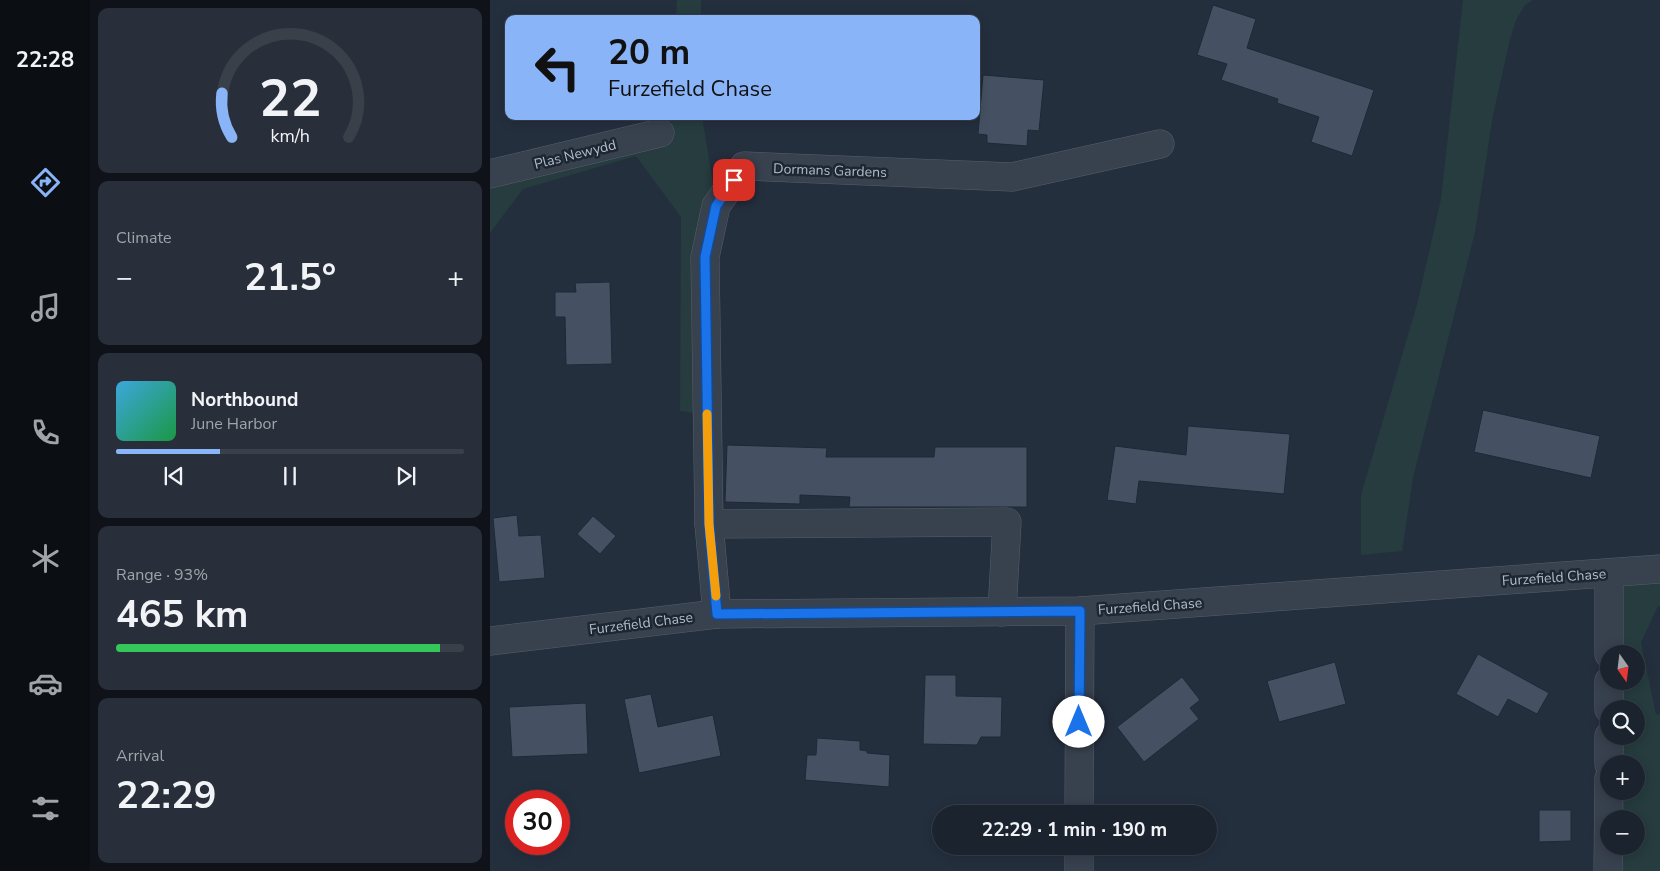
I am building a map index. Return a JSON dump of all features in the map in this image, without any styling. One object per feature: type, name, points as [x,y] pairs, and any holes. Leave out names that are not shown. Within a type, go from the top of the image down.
[{"type":"street","name":"Plas Newydd","points":[[490,174],[660,133]]},
{"type":"street","name":"Dormans Gardens","points":[[717,614],[709,524],[705,257],[716,206],[744,166],[1012,177],[1160,144]]},
{"type":"street","points":[[709,524],[1007,522],[1002,612]]},
{"type":"street","name":"Furzefield Chase","points":[[490,641],[717,614],[1080,611],[1660,569]]},
{"type":"street","points":[[1609,645],[1610,573]]},
{"type":"street","points":[[1079,805],[1080,611]]},
{"type":"street","points":[[1608,871],[1609,800]]},
{"type":"street","points":[[1079,855],[1079,871]]},
{"type":"green space","points":[[677,0],[701,0],[701,15],[676,15]]},
{"type":"green space","points":[[1463,0],[1533,0],[1525,5],[1516,20],[1510,39],[1493,115],[1475,232],[1413,478],[1402,551],[1361,555],[1361,495],[1418,301],[1441,199]]},
{"type":"green space","points":[[671,120],[703,120],[714,190],[702,414],[680,411],[681,217],[636,156],[523,189],[490,233],[490,185],[670,136]]},
{"type":"green space","points":[[1660,569],[1660,606],[1658,606],[1641,642],[1642,645],[1609,645],[1609,573]]},
{"type":"green space","points":[[1645,661],[1656,715],[1660,714],[1660,871],[1608,871],[1608,855],[1645,855],[1645,810],[1609,810],[1609,800],[1645,800],[1645,755],[1609,755],[1609,745],[1645,745],[1645,700],[1609,700],[1609,690],[1645,690]]},
{"type":"building","points":[[1213,5],[1256,19],[1247,48],[1374,90],[1352,156],[1311,142],[1319,117],[1277,103],[1278,99],[1221,80],[1227,64],[1197,55]]},
{"type":"building","points":[[983,75],[1044,80],[1039,131],[1028,130],[1027,146],[987,143],[987,135],[978,134]]},
{"type":"building","points":[[610,282],[612,364],[566,365],[565,317],[555,317],[555,292],[576,292],[575,283]]},
{"type":"building","points":[[1483,410],[1600,436],[1591,478],[1474,452]]},
{"type":"building","points":[[1188,426],[1290,434],[1284,494],[1139,481],[1136,504],[1107,500],[1115,446],[1186,455]]},
{"type":"building","points":[[727,445],[827,448],[826,457],[934,457],[935,447],[1027,447],[1027,507],[849,507],[850,497],[800,495],[800,504],[725,502]]},
{"type":"building","points":[[517,515],[519,536],[541,535],[545,578],[499,582],[493,518]]},
{"type":"building","points":[[593,516],[616,536],[600,554],[577,534]]},
{"type":"building","points":[[1478,654],[1549,693],[1537,714],[1508,699],[1498,717],[1456,694]]},
{"type":"building","points":[[1335,662],[1346,704],[1279,722],[1267,681]]},
{"type":"building","points":[[925,675],[956,675],[956,696],[1002,697],[1001,737],[981,737],[977,745],[923,744]]},
{"type":"building","points":[[1182,677],[1200,700],[1190,708],[1199,719],[1144,762],[1117,727]]},
{"type":"building","points":[[651,694],[658,727],[713,715],[721,756],[639,773],[624,699]]},
{"type":"building","points":[[586,703],[588,754],[512,757],[509,707]]},
{"type":"building","points":[[817,738],[860,741],[860,750],[867,751],[867,753],[890,755],[889,787],[805,780],[807,755],[816,755]]},
{"type":"building","points":[[1539,810],[1571,810],[1571,841],[1539,842]]},
{"type":"slow traffic","points":[[707,414],[709,524],[716,596]]},
{"type":"route","points":[[734,180],[716,206],[705,257],[709,524],[717,614],[1080,611],[1079,722]]}]
